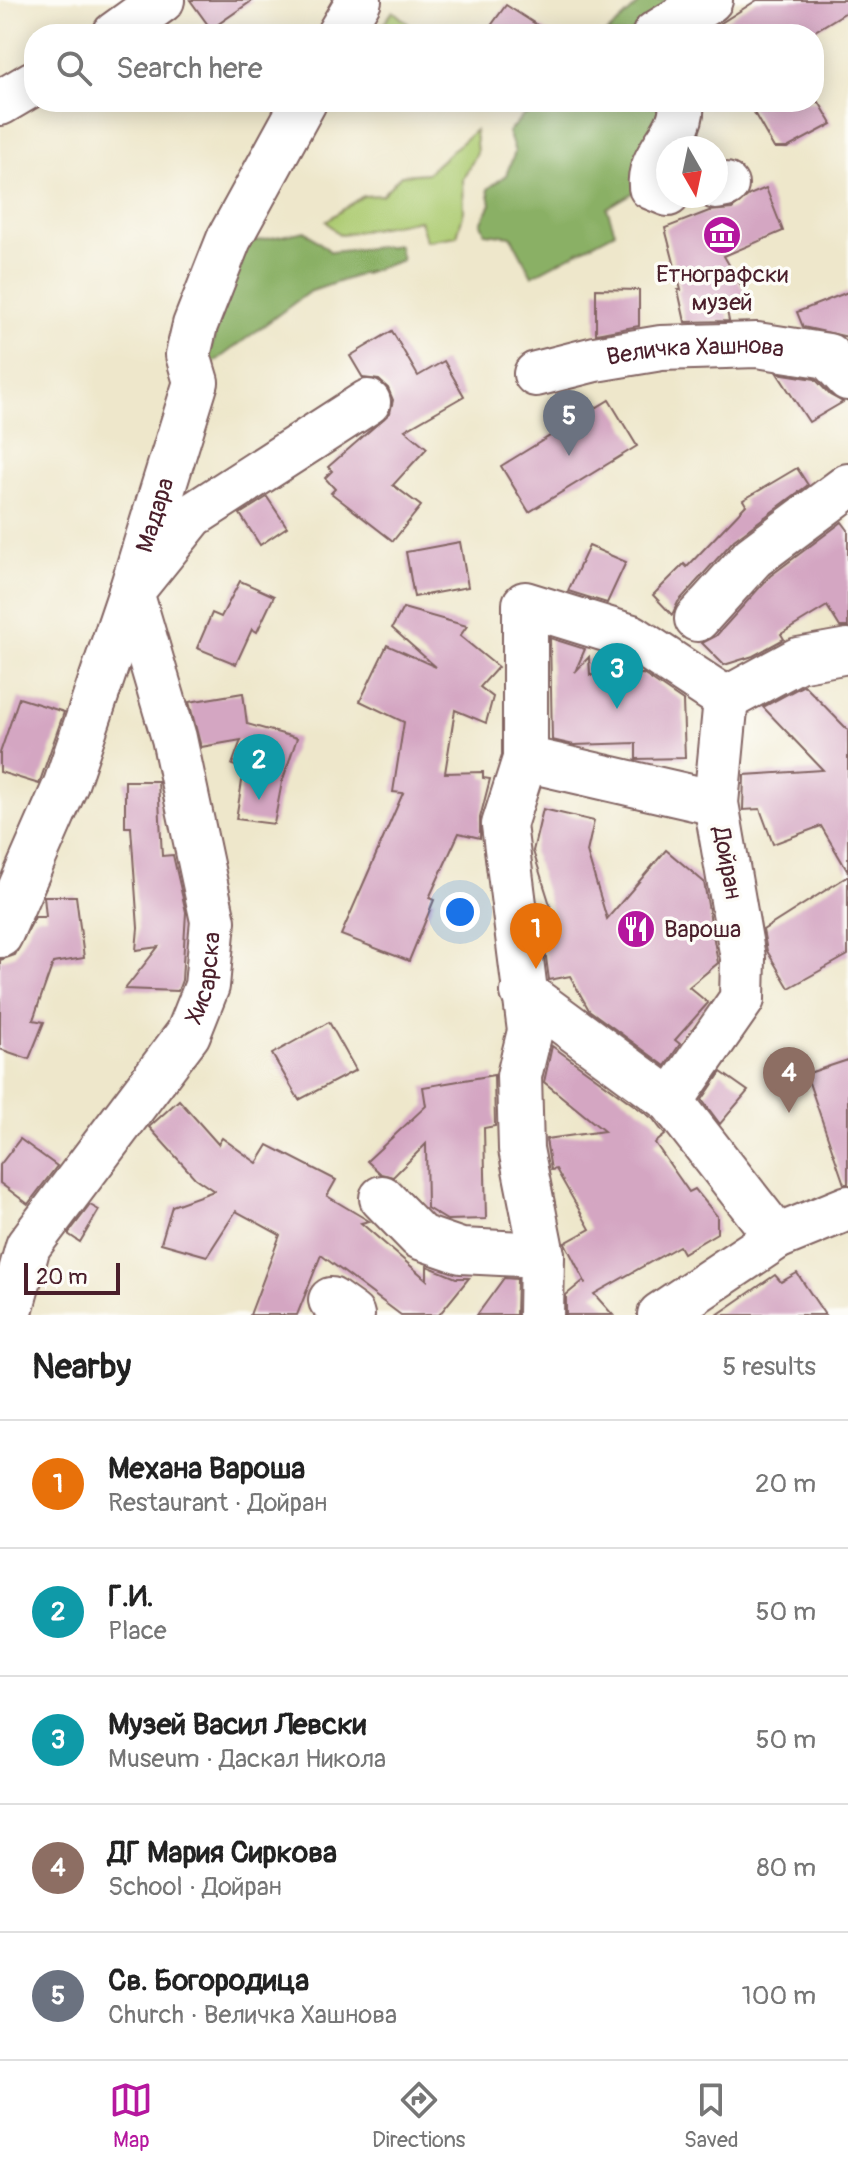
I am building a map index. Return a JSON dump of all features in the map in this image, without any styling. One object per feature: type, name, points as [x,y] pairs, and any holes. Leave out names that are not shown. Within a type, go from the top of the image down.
[{"type":"street","points":[[129,24],[162,0]]},
{"type":"street","points":[[671,24],[710,0]]},
{"type":"street","points":[[0,103],[24,89]]},
{"type":"street","name":"Мадара","points":[[0,935],[66,784],[131,592],[196,382],[188,355],[195,325],[235,229],[299,112]]},
{"type":"street","points":[[671,136],[683,112]]},
{"type":"street","points":[[656,164],[650,175],[651,187],[656,189]]},
{"type":"street","name":"Величка Хашнова","points":[[536,374],[595,359],[661,348],[757,345],[828,356],[848,378]]},
{"type":"street","points":[[131,592],[193,515],[368,402]]},
{"type":"street","points":[[697,619],[753,557],[848,486]]},
{"type":"street","name":"Хисарска","points":[[9,1315],[28,1246],[188,1034],[207,986],[213,921],[174,738],[131,592]]},
{"type":"street","points":[[541,1315],[542,1255],[521,1149],[519,1076],[530,1031],[504,825],[525,759],[525,604],[632,637],[726,699],[798,660],[848,651]]},
{"type":"street","name":"Дойран","points":[[671,1101],[742,999],[743,958],[716,803],[726,699]]},
{"type":"street","points":[[525,759],[716,803]]},
{"type":"street","points":[[523,992],[671,1101],[777,1237]]},
{"type":"street","points":[[382,1198],[420,1237],[461,1251],[542,1255]]},
{"type":"street","points":[[660,1315],[777,1237],[848,1208]]},
{"type":"street","points":[[777,1237],[815,1233],[848,1236]]},
{"type":"green space","points":[[643,0],[679,0],[643,24],[617,24]]},
{"type":"green space","points":[[393,11],[408,24],[384,24]]},
{"type":"green space","points":[[542,112],[663,112],[641,188],[607,208],[615,232],[532,276],[511,236],[485,233],[481,223],[491,204],[488,189],[506,175],[515,152],[508,132],[524,115]]},
{"type":"green space","points":[[475,130],[477,153],[463,179],[464,211],[457,236],[426,241],[420,220],[339,235],[326,221],[363,196],[382,195],[401,175],[427,173]]},
{"type":"green space","points":[[305,231],[331,252],[398,245],[402,260],[309,292],[205,369],[241,244]]},
{"type":"building","points":[[190,0],[253,0],[218,24],[207,24]]},
{"type":"building","points":[[757,0],[848,0],[848,11],[824,26],[720,24]]},
{"type":"building","points":[[506,5],[535,24],[492,24]]},
{"type":"building","points":[[824,110],[832,124],[787,148],[774,148],[754,112]]},
{"type":"building","name":"Етнографски музей","points":[[766,188],[783,231],[724,256],[751,303],[727,311],[729,321],[685,322],[678,290],[681,290],[665,228],[709,211],[732,209],[749,195]]},
{"type":"building","points":[[596,289],[639,290],[639,326],[596,334]]},
{"type":"building","points":[[848,292],[848,337],[803,327],[797,312]]},
{"type":"building","points":[[392,331],[418,376],[444,361],[464,396],[405,430],[427,448],[393,485],[421,506],[393,541],[331,493],[335,489],[325,478],[332,471],[328,467],[390,413],[393,400],[388,388],[379,380],[363,378],[350,356]]},
{"type":"building","points":[[777,373],[815,379],[830,395],[843,402],[809,422]]},
{"type":"building","points":[[609,400],[637,446],[529,512],[501,466]]},
{"type":"building","points":[[797,468],[808,485],[734,540],[678,602],[672,615],[653,595],[684,564],[687,567],[746,505],[743,500]]},
{"type":"building","points":[[267,497],[287,527],[260,545],[240,514]]},
{"type":"building","points":[[842,522],[848,530],[848,627],[840,627],[827,606],[781,634],[784,639],[753,656],[724,665],[702,643],[716,636],[770,576]]},
{"type":"building","points":[[460,542],[468,587],[414,597],[406,552]]},
{"type":"building","points":[[589,546],[626,562],[607,603],[568,591]]},
{"type":"building","points":[[240,581],[274,596],[257,632],[252,629],[236,664],[197,648],[212,613],[221,617]]},
{"type":"building","points":[[403,608],[467,626],[460,636],[498,667],[480,687],[493,697],[486,723],[455,710],[445,773],[483,772],[483,778],[490,779],[480,818],[480,838],[459,833],[429,898],[434,900],[409,961],[341,935],[403,793],[393,792],[404,722],[360,701],[387,645],[436,667],[392,628]]},
{"type":"building","points":[[550,638],[585,649],[575,672],[589,657],[590,675],[643,674],[683,701],[685,758],[636,759],[636,743],[574,745],[552,740]]},
{"type":"building","points":[[804,685],[848,730],[848,872],[821,826],[773,844],[760,809],[743,810],[744,775],[823,770],[763,707]]},
{"type":"building","points":[[243,693],[247,724],[297,738],[282,782],[274,824],[236,819],[244,769],[232,765],[241,740],[201,747],[189,702]]},
{"type":"building","points":[[19,698],[64,712],[39,784],[0,772],[0,753]]},
{"type":"building","points":[[125,781],[158,781],[162,856],[173,855],[186,912],[182,980],[178,991],[125,989],[158,947],[136,950],[138,928],[131,827],[125,827]]},
{"type":"building","points":[[543,809],[594,821],[587,852],[607,919],[666,850],[704,882],[718,963],[689,987],[708,1003],[675,1040],[680,1044],[665,1066],[589,1010],[570,976],[549,980],[543,935],[558,930],[533,851]]},
{"type":"building","points":[[848,876],[848,955],[789,988],[767,951],[763,930]]},
{"type":"building","points":[[44,896],[76,896],[84,958],[53,963],[33,1020],[44,1022],[29,1059],[0,1049],[0,960],[15,955],[35,917],[46,917]]},
{"type":"building","points":[[329,1022],[356,1070],[299,1100],[272,1054]]},
{"type":"building","points":[[552,1046],[653,1119],[665,1135],[655,1143],[689,1192],[695,1189],[717,1216],[717,1233],[683,1253],[679,1246],[594,1294],[613,1315],[566,1315],[566,1295],[583,1281],[586,1284],[565,1243],[590,1229],[556,1169],[551,1170],[546,1139],[604,1131],[544,1082]]},
{"type":"building","points":[[848,1060],[848,1184],[844,1184],[806,1074]]},
{"type":"building","points":[[721,1072],[748,1091],[720,1124],[702,1100]]},
{"type":"building","points":[[494,1075],[495,1126],[484,1128],[486,1219],[447,1220],[427,1208],[426,1144],[393,1177],[381,1174],[367,1161],[426,1106],[423,1087]]},
{"type":"building","points":[[179,1100],[218,1144],[222,1138],[257,1163],[268,1145],[336,1180],[327,1196],[369,1221],[361,1223],[427,1280],[427,1266],[456,1278],[469,1278],[439,1315],[401,1315],[321,1255],[297,1315],[250,1315],[280,1235],[236,1211],[207,1256],[161,1243],[172,1206],[214,1191],[195,1178],[149,1127]]},
{"type":"building","points":[[20,1139],[57,1166],[28,1204],[0,1183],[0,1165]]},
{"type":"building","points":[[90,1205],[99,1210],[80,1242],[68,1234]]},
{"type":"building","points":[[797,1273],[825,1315],[717,1315],[775,1275],[781,1282]]},
{"type":"building","points":[[504,1278],[517,1279],[516,1315],[477,1315]]},
{"type":"place","name":"Етнографски музей","points":[[722,235]]},
{"type":"place","name":"Св. Богородица","points":[[569,456]]},
{"type":"place","name":"Музей Васил Левски","points":[[617,709]]},
{"type":"place","name":"Г.И.","points":[[259,800]]},
{"type":"place","name":"Вароша","points":[[636,929]]},
{"type":"place","name":"Механа Вароша","points":[[536,969]]},
{"type":"place","name":"ДГ Мария Сиркова","points":[[789,1113]]}]
